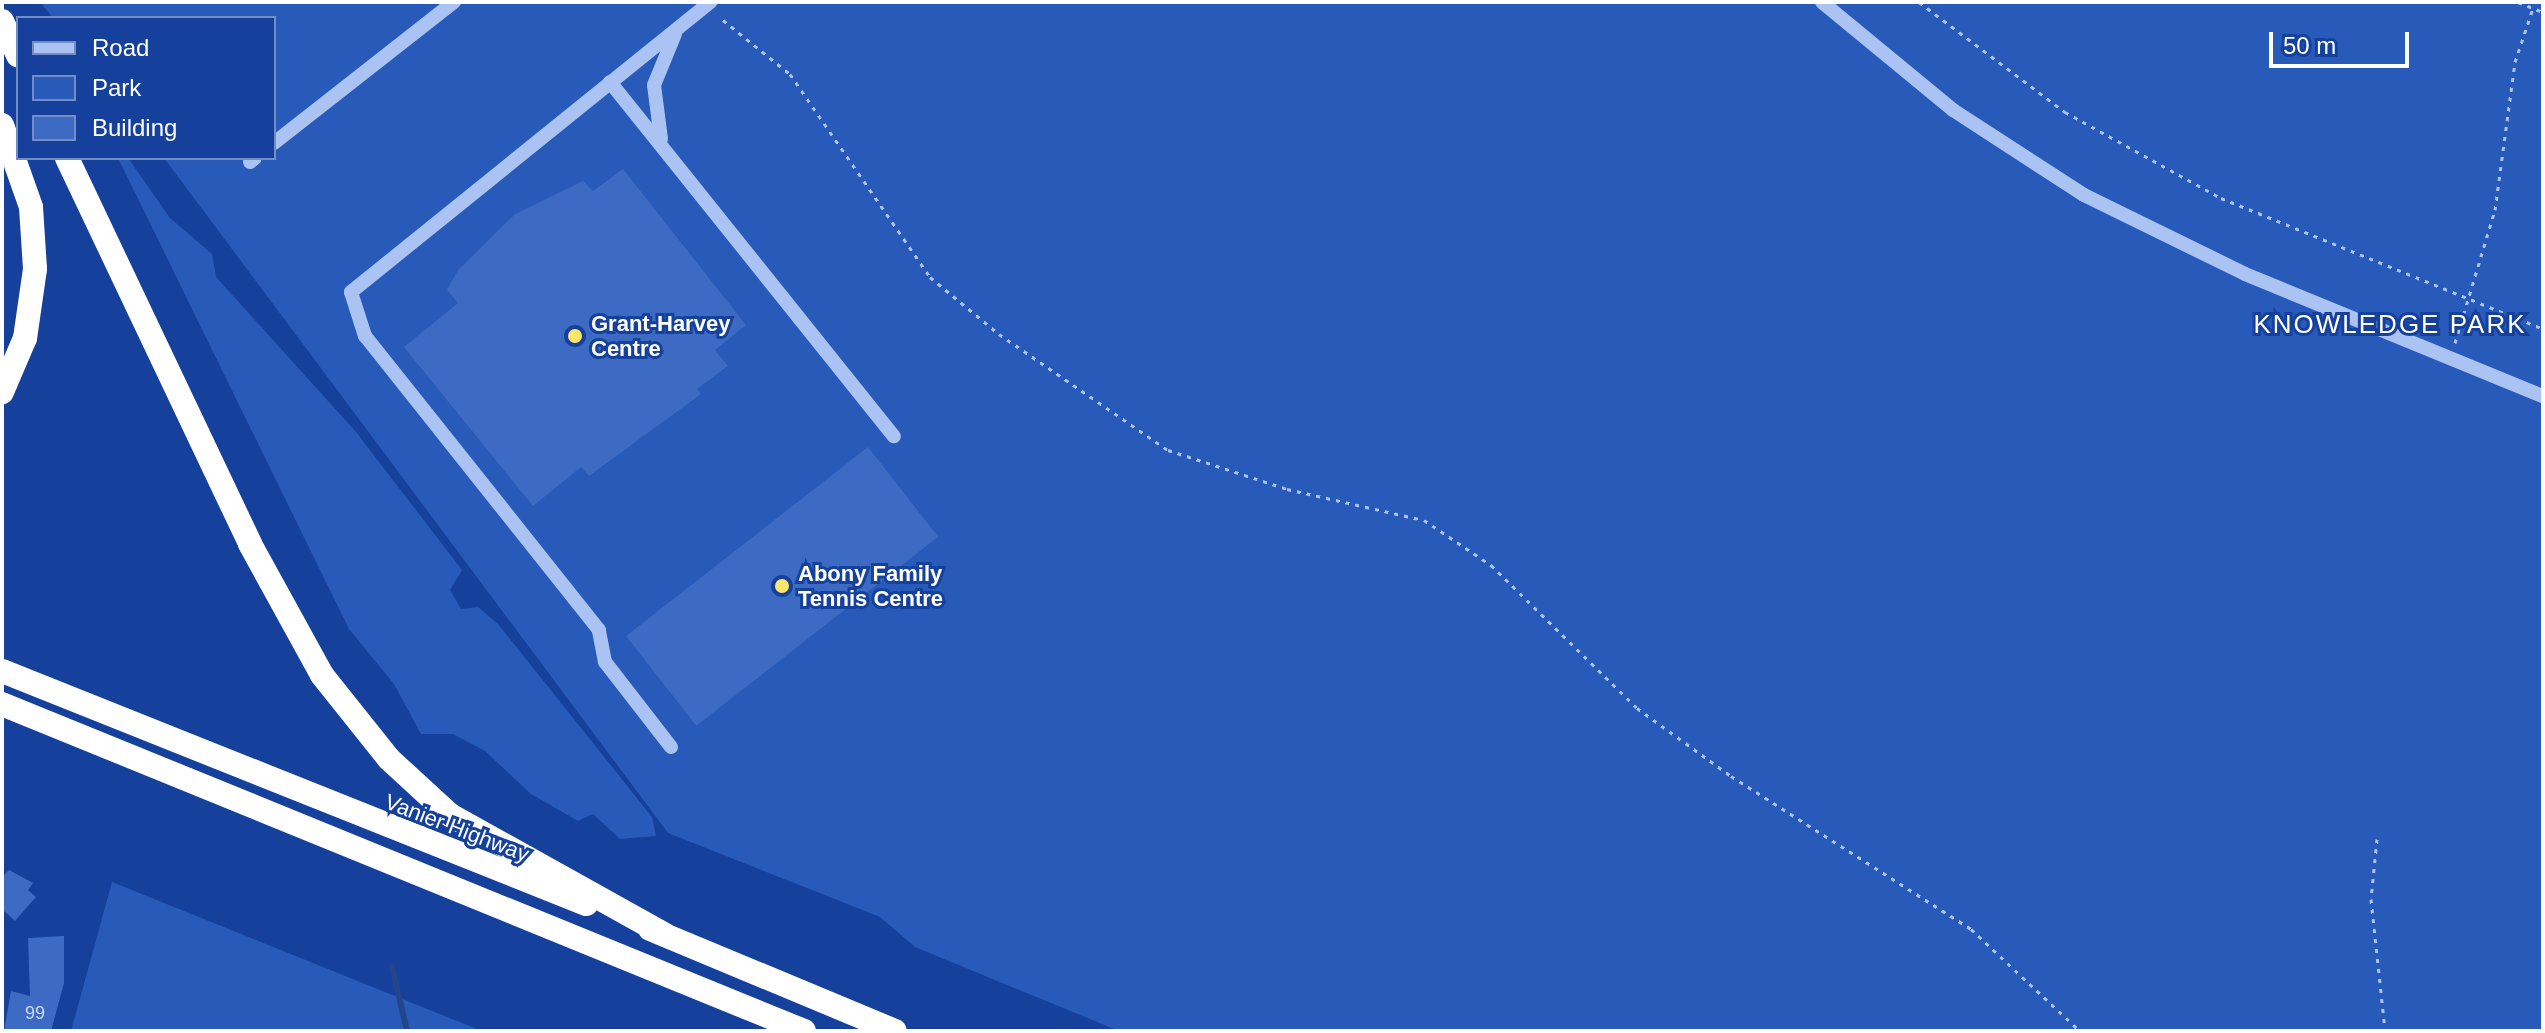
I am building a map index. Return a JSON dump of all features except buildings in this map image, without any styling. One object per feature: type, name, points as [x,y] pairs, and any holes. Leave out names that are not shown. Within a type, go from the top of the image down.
[{"type":"highway","points":[[2,21],[16,51]]},
{"type":"highway","points":[[2,125],[31,207],[35,269],[25,338],[2,392]]},
{"type":"highway","points":[[68,160],[250,544],[322,675],[389,759],[450,815],[664,934]]},
{"type":"highway","name":"Vanier Highway","points":[[2,671],[664,934],[895,1031]]},
{"type":"highway","points":[[2,704],[804,1031]]},
{"type":"street","points":[[276,141],[454,2]]},
{"type":"street","points":[[671,747],[605,662],[599,630],[365,336],[351,292],[711,2]]},
{"type":"street","points":[[1822,2],[1953,110],[2084,195],[2245,274],[2543,396]]},
{"type":"street","points":[[663,147],[654,85],[659,62],[682,24]]},
{"type":"street","points":[[610,82],[894,436]]},
{"type":"path","points":[[1919,2],[2065,112],[2221,198],[2543,329]]},
{"type":"path","points":[[2518,2],[2543,12]]},
{"type":"path","points":[[2451,359],[2495,210],[2515,62],[2533,8]]},
{"type":"path","points":[[723,20],[790,74],[930,277],[999,334],[1168,450],[1287,489],[1424,520],[1491,565],[1637,708],[1731,776],[1971,929],[2080,1031]]},
{"type":"path","points":[[2377,839],[2372,925],[2385,1031]]},
{"type":"green space","points":[[40,2],[2543,2],[2543,1031],[1119,1031],[915,947],[880,917],[668,833],[165,160],[276,160],[276,16],[51,16]]},
{"type":"green space","points":[[119,160],[129,160],[170,218],[212,254],[216,277],[356,432],[462,570],[450,590],[461,609],[478,607],[498,624],[652,817],[656,836],[620,839],[593,814],[578,821],[531,794],[485,751],[453,734],[421,734],[394,684],[349,629]]},
{"type":"green space","points":[[112,882],[482,1031],[71,1031]]},
{"type":"waterway","points":[[392,967],[407,1031]]},
{"type":"place","name":"Grant-Harvey Centre","points":[[575,336]]},
{"type":"place","name":"Abony Family Tennis Centre","points":[[782,586]]},
{"type":"district","name":"KNOWLEDGE PARK","points":[[2390,325]]}]
